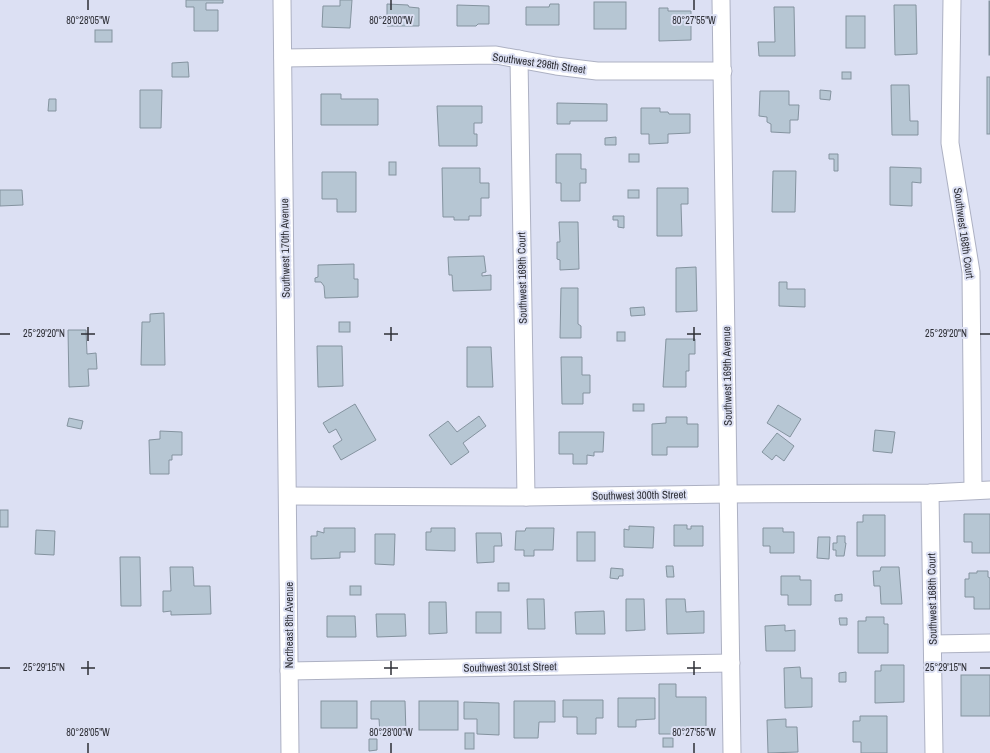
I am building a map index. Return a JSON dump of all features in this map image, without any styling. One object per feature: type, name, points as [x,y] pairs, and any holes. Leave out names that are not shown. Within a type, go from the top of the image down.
[{"type":"street","name":"Southwest 170th Avenue","points":[[282,0],[288,496]]},
{"type":"street","name":"Southwest 169th Avenue","points":[[722,0],[732,753]]},
{"type":"street","name":"Southwest 168th Court","points":[[952,0],[950,143],[971,272],[973,490]]},
{"type":"street","name":"Southwest 298th Street","points":[[283,58],[496,55],[597,72],[723,72]]},
{"type":"street","name":"Southwest 169th Court","points":[[519,59],[526,497]]},
{"type":"street","name":"Southwest 300th Street","points":[[288,496],[526,497],[930,493],[990,490]]},
{"type":"street","name":"Southwest 168th Court","points":[[930,493],[934,753]]},
{"type":"street","name":"Northeast 8th Avenue","points":[[288,496],[290,753]]},
{"type":"street","points":[[933,644],[990,643]]},
{"type":"street","name":"Southwest 301st Street","points":[[289,672],[730,663]]},
{"type":"building","points":[[186,0],[223,0],[223,3],[206,3],[206,10],[218,10],[218,31],[194,31],[194,7],[186,7]]},
{"type":"building","points":[[340,0],[352,0],[350,28],[322,27],[323,6],[340,6]]},
{"type":"building","points":[[990,1],[990,55],[989,55]]},
{"type":"building","points":[[594,2],[626,2],[626,29],[594,29]]},
{"type":"building","points":[[387,4],[408,5],[409,7],[419,8],[419,26],[387,26]]},
{"type":"building","points":[[550,4],[559,4],[559,25],[526,25],[526,7],[549,7]]},
{"type":"building","points":[[457,5],[489,6],[489,24],[457,26]]},
{"type":"building","points":[[894,5],[916,5],[917,54],[895,55]]},
{"type":"building","points":[[774,7],[794,7],[795,56],[759,56],[758,42],[775,42]]},
{"type":"building","points":[[659,8],[668,8],[668,11],[691,11],[691,40],[659,41]]},
{"type":"building","points":[[846,16],[865,16],[865,48],[846,48]]},
{"type":"building","points":[[95,30],[112,30],[112,42],[95,42]]},
{"type":"building","points":[[188,62],[189,77],[172,77],[172,63]]},
{"type":"building","points":[[842,72],[851,72],[851,79],[842,79]]},
{"type":"building","points":[[987,77],[990,77],[990,134],[987,134]]},
{"type":"building","points":[[891,85],[909,85],[910,121],[918,121],[918,135],[892,135]]},
{"type":"building","points":[[140,90],[162,90],[161,128],[140,128]]},
{"type":"building","points":[[820,90],[831,91],[830,100],[820,99]]},
{"type":"building","points":[[760,91],[789,91],[789,105],[799,105],[798,120],[790,120],[790,133],[771,132],[771,124],[767,122],[767,117],[759,116]]},
{"type":"building","points":[[321,94],[341,94],[341,99],[378,99],[378,125],[321,125]]},
{"type":"building","points":[[49,99],[56,99],[56,111],[48,111]]},
{"type":"building","points":[[557,103],[607,104],[607,121],[570,121],[570,124],[557,124]]},
{"type":"building","points":[[437,106],[482,106],[482,123],[474,123],[474,134],[477,134],[477,146],[439,146]]},
{"type":"building","points":[[641,108],[660,108],[660,112],[668,112],[669,114],[690,114],[690,133],[668,134],[668,143],[649,144],[649,134],[641,134]]},
{"type":"building","points":[[616,137],[616,145],[605,145],[605,138]]},
{"type":"building","points":[[556,154],[581,154],[581,169],[586,169],[586,183],[580,183],[580,201],[561,201],[561,183],[556,183]]},
{"type":"building","points":[[629,154],[639,154],[639,162],[629,162]]},
{"type":"building","points":[[829,154],[838,154],[838,171],[834,171],[834,159],[829,159]]},
{"type":"building","points":[[389,162],[396,162],[396,175],[389,175]]},
{"type":"building","points":[[890,167],[921,168],[921,183],[912,182],[912,206],[890,205]]},
{"type":"building","points":[[442,168],[480,168],[480,183],[489,183],[489,198],[481,198],[481,216],[469,216],[469,220],[454,220],[454,217],[443,217]]},
{"type":"building","points":[[773,171],[796,171],[795,212],[772,212]]},
{"type":"building","points":[[322,172],[356,172],[356,212],[337,212],[337,199],[322,199]]},
{"type":"building","points":[[657,188],[688,188],[688,204],[681,204],[682,236],[657,236]]},
{"type":"building","points":[[0,190],[22,190],[23,205],[0,206]]},
{"type":"building","points":[[628,190],[639,190],[639,198],[628,198]]},
{"type":"building","points":[[613,216],[624,216],[624,228],[618,227],[618,220],[613,220]]},
{"type":"building","points":[[559,222],[578,222],[579,269],[560,270],[560,260],[557,259],[557,242],[560,242]]},
{"type":"building","points":[[484,256],[486,272],[482,273],[482,276],[491,275],[491,290],[453,291],[452,275],[449,275],[448,257]]},
{"type":"building","points":[[354,264],[354,279],[358,279],[358,297],[325,298],[324,286],[321,282],[315,282],[315,278],[318,277],[318,265]]},
{"type":"building","points":[[696,267],[697,311],[676,312],[676,268]]},
{"type":"building","points":[[779,282],[787,282],[787,289],[805,289],[805,307],[779,306]]},
{"type":"building","points":[[561,288],[578,288],[578,324],[581,326],[581,338],[560,338]]},
{"type":"building","points":[[644,307],[645,315],[631,316],[630,308]]},
{"type":"building","points":[[164,313],[165,365],[141,365],[142,322],[150,322],[150,314]]},
{"type":"building","points":[[339,322],[350,322],[350,332],[339,332]]},
{"type":"building","points":[[68,330],[86,330],[87,354],[96,353],[97,369],[88,369],[89,386],[69,387]]},
{"type":"building","points":[[617,332],[625,332],[625,341],[617,341]]},
{"type":"building","points":[[666,339],[695,339],[695,354],[689,354],[689,371],[686,371],[686,387],[663,387]]},
{"type":"building","points":[[317,346],[342,346],[343,386],[318,387]]},
{"type":"building","points":[[467,347],[491,347],[493,387],[467,387]]},
{"type":"building","points":[[561,357],[582,357],[582,375],[590,375],[590,393],[583,393],[583,404],[562,404]]},
{"type":"building","points":[[355,404],[376,440],[341,460],[333,446],[342,440],[336,429],[329,433],[323,423]]},
{"type":"building","points":[[633,404],[644,404],[644,411],[633,411]]},
{"type":"building","points":[[778,405],[801,419],[790,437],[767,423]]},
{"type":"building","points":[[479,416],[486,426],[463,443],[469,452],[451,465],[429,435],[448,421],[457,432]]},
{"type":"building","points":[[666,417],[687,417],[687,424],[698,424],[698,447],[667,447],[667,455],[652,455],[652,424],[666,423]]},
{"type":"building","points":[[69,418],[83,421],[81,429],[67,426]]},
{"type":"building","points":[[875,430],[895,432],[892,453],[873,451]]},
{"type":"building","points":[[160,431],[182,432],[182,455],[172,455],[172,460],[169,460],[169,474],[150,474],[149,440],[160,439]]},
{"type":"building","points":[[559,432],[604,432],[603,452],[594,452],[594,456],[587,455],[587,464],[573,464],[573,454],[559,454]]},
{"type":"building","points":[[777,433],[794,446],[784,461],[776,455],[772,460],[762,452]]},
{"type":"building","points":[[0,510],[8,510],[8,527],[0,527]]},
{"type":"building","points":[[964,514],[990,514],[990,553],[972,553],[972,542],[964,542]]},
{"type":"building","points":[[863,515],[885,515],[885,556],[857,556],[857,522],[863,522]]},
{"type":"building","points":[[674,525],[687,525],[687,529],[691,529],[691,526],[703,526],[703,546],[674,546]]},
{"type":"building","points":[[629,526],[654,527],[653,548],[624,547],[624,529],[629,530]]},
{"type":"building","points":[[324,528],[355,528],[355,552],[340,552],[340,558],[311,559],[311,536],[317,536],[317,531],[324,533]]},
{"type":"building","points":[[431,528],[455,528],[455,551],[426,550],[426,532],[431,532]]},
{"type":"building","points":[[526,528],[554,528],[553,550],[534,550],[534,556],[524,556],[524,550],[515,550],[516,531],[525,531]]},
{"type":"building","points":[[763,528],[783,528],[783,532],[794,532],[794,553],[770,553],[770,546],[763,546]]},
{"type":"building","points":[[36,530],[55,531],[54,555],[35,554]]},
{"type":"building","points":[[577,532],[595,532],[595,561],[577,561]]},
{"type":"building","points":[[476,533],[501,533],[502,546],[494,546],[494,562],[477,563]]},
{"type":"building","points":[[375,534],[395,534],[394,565],[375,564]]},
{"type":"building","points":[[837,536],[845,536],[846,543],[844,556],[836,556],[836,550],[833,550],[833,543],[837,543]]},
{"type":"building","points":[[818,537],[830,537],[829,559],[817,558]]},
{"type":"building","points":[[120,557],[140,557],[141,606],[121,606]]},
{"type":"building","points":[[666,566],[673,566],[674,577],[667,577]]},
{"type":"building","points":[[170,567],[193,567],[194,586],[210,586],[211,614],[171,615],[171,611],[163,612],[163,591],[171,591]]},
{"type":"building","points":[[881,567],[899,567],[902,604],[881,604],[880,586],[874,586],[873,571],[880,571]]},
{"type":"building","points":[[611,568],[623,569],[623,576],[619,576],[618,579],[610,578]]},
{"type":"building","points":[[977,571],[988,571],[988,577],[990,578],[990,609],[974,609],[974,597],[965,597],[965,579],[969,579],[969,573],[977,573]]},
{"type":"building","points":[[781,576],[800,576],[800,580],[811,580],[811,605],[788,605],[788,595],[781,595]]},
{"type":"building","points":[[498,583],[509,583],[509,591],[498,591]]},
{"type":"building","points":[[350,586],[361,586],[361,595],[350,595]]},
{"type":"building","points":[[842,594],[842,601],[835,601],[835,595]]},
{"type":"building","points":[[527,599],[544,599],[545,629],[528,629]]},
{"type":"building","points":[[626,599],[644,599],[645,630],[626,631]]},
{"type":"building","points":[[666,599],[685,599],[686,612],[704,611],[704,633],[667,634]]},
{"type":"building","points":[[429,602],[446,602],[447,633],[429,634]]},
{"type":"building","points":[[604,611],[605,634],[576,634],[575,612]]},
{"type":"building","points":[[476,612],[501,612],[501,633],[476,633]]},
{"type":"building","points":[[376,614],[405,614],[406,636],[377,637]]},
{"type":"building","points":[[327,616],[355,616],[356,637],[327,637]]},
{"type":"building","points":[[866,617],[884,617],[884,624],[888,624],[888,653],[858,653],[858,621],[866,621]]},
{"type":"building","points":[[839,618],[847,618],[847,625],[840,625]]},
{"type":"building","points":[[785,625],[785,631],[795,630],[795,651],[766,651],[765,626]]},
{"type":"building","points":[[881,665],[904,665],[904,702],[875,703],[875,671],[881,671]]},
{"type":"building","points":[[800,667],[801,678],[812,678],[812,707],[785,708],[784,668]]},
{"type":"building","points":[[846,672],[846,682],[839,682],[839,673]]},
{"type":"building","points":[[961,675],[990,675],[990,716],[961,716]]},
{"type":"building","points":[[659,684],[676,684],[676,697],[706,697],[706,734],[659,734]]},
{"type":"building","points":[[618,698],[655,698],[655,719],[636,720],[636,727],[618,727]]},
{"type":"building","points":[[563,700],[603,700],[603,718],[596,718],[596,734],[577,734],[577,717],[563,717]]},
{"type":"building","points":[[321,701],[357,701],[357,728],[321,728]]},
{"type":"building","points":[[371,701],[405,701],[406,734],[380,734],[379,719],[371,719]]},
{"type":"building","points":[[419,701],[458,701],[458,730],[419,730]]},
{"type":"building","points":[[514,701],[555,701],[555,722],[539,722],[538,738],[514,738]]},
{"type":"building","points":[[464,702],[499,703],[499,735],[477,734],[477,719],[464,719]]},
{"type":"building","points":[[860,716],[887,716],[887,753],[861,753],[861,742],[853,742],[853,721],[860,721]]},
{"type":"building","points":[[786,719],[786,727],[797,727],[798,752],[768,753],[767,720]]},
{"type":"building","points":[[465,733],[474,733],[474,749],[465,749]]},
{"type":"building","points":[[663,738],[673,738],[673,747],[663,747]]},
{"type":"building","points":[[369,739],[377,739],[377,750],[369,751]]}]
